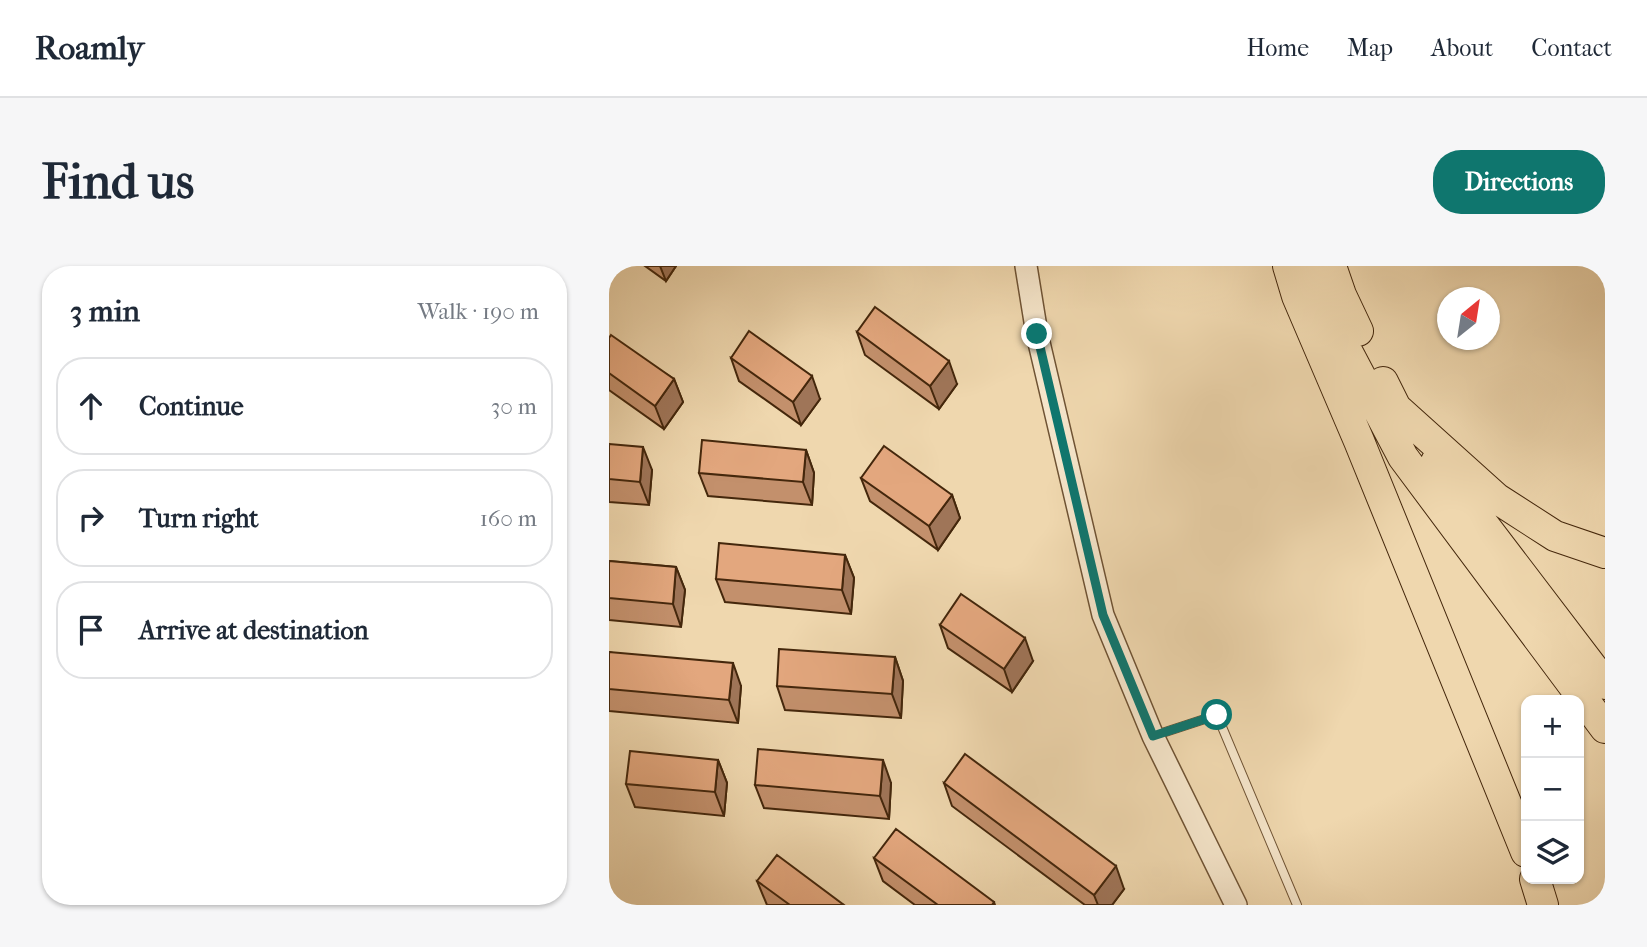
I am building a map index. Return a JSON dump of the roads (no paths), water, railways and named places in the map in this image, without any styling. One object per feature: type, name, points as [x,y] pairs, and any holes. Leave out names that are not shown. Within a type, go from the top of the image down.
[{"type":"highway","points":[[1288,266],[1297,296],[1521,840]]},
{"type":"highway","points":[[1304,266],[1403,457],[1594,686]]},
{"type":"highway","points":[[1331,266],[1341,295],[1397,408],[1594,686],[1605,728]]},
{"type":"highway","points":[[1397,408],[1496,498],[1555,536],[1605,553]]},
{"type":"highway","points":[[1537,884],[1543,905]]},
{"type":"street","points":[[1026,266],[1037,334],[1103,615],[1153,736],[1236,905]]},
{"type":"lane","points":[[1153,736],[1217,715],[1297,905]]}]
